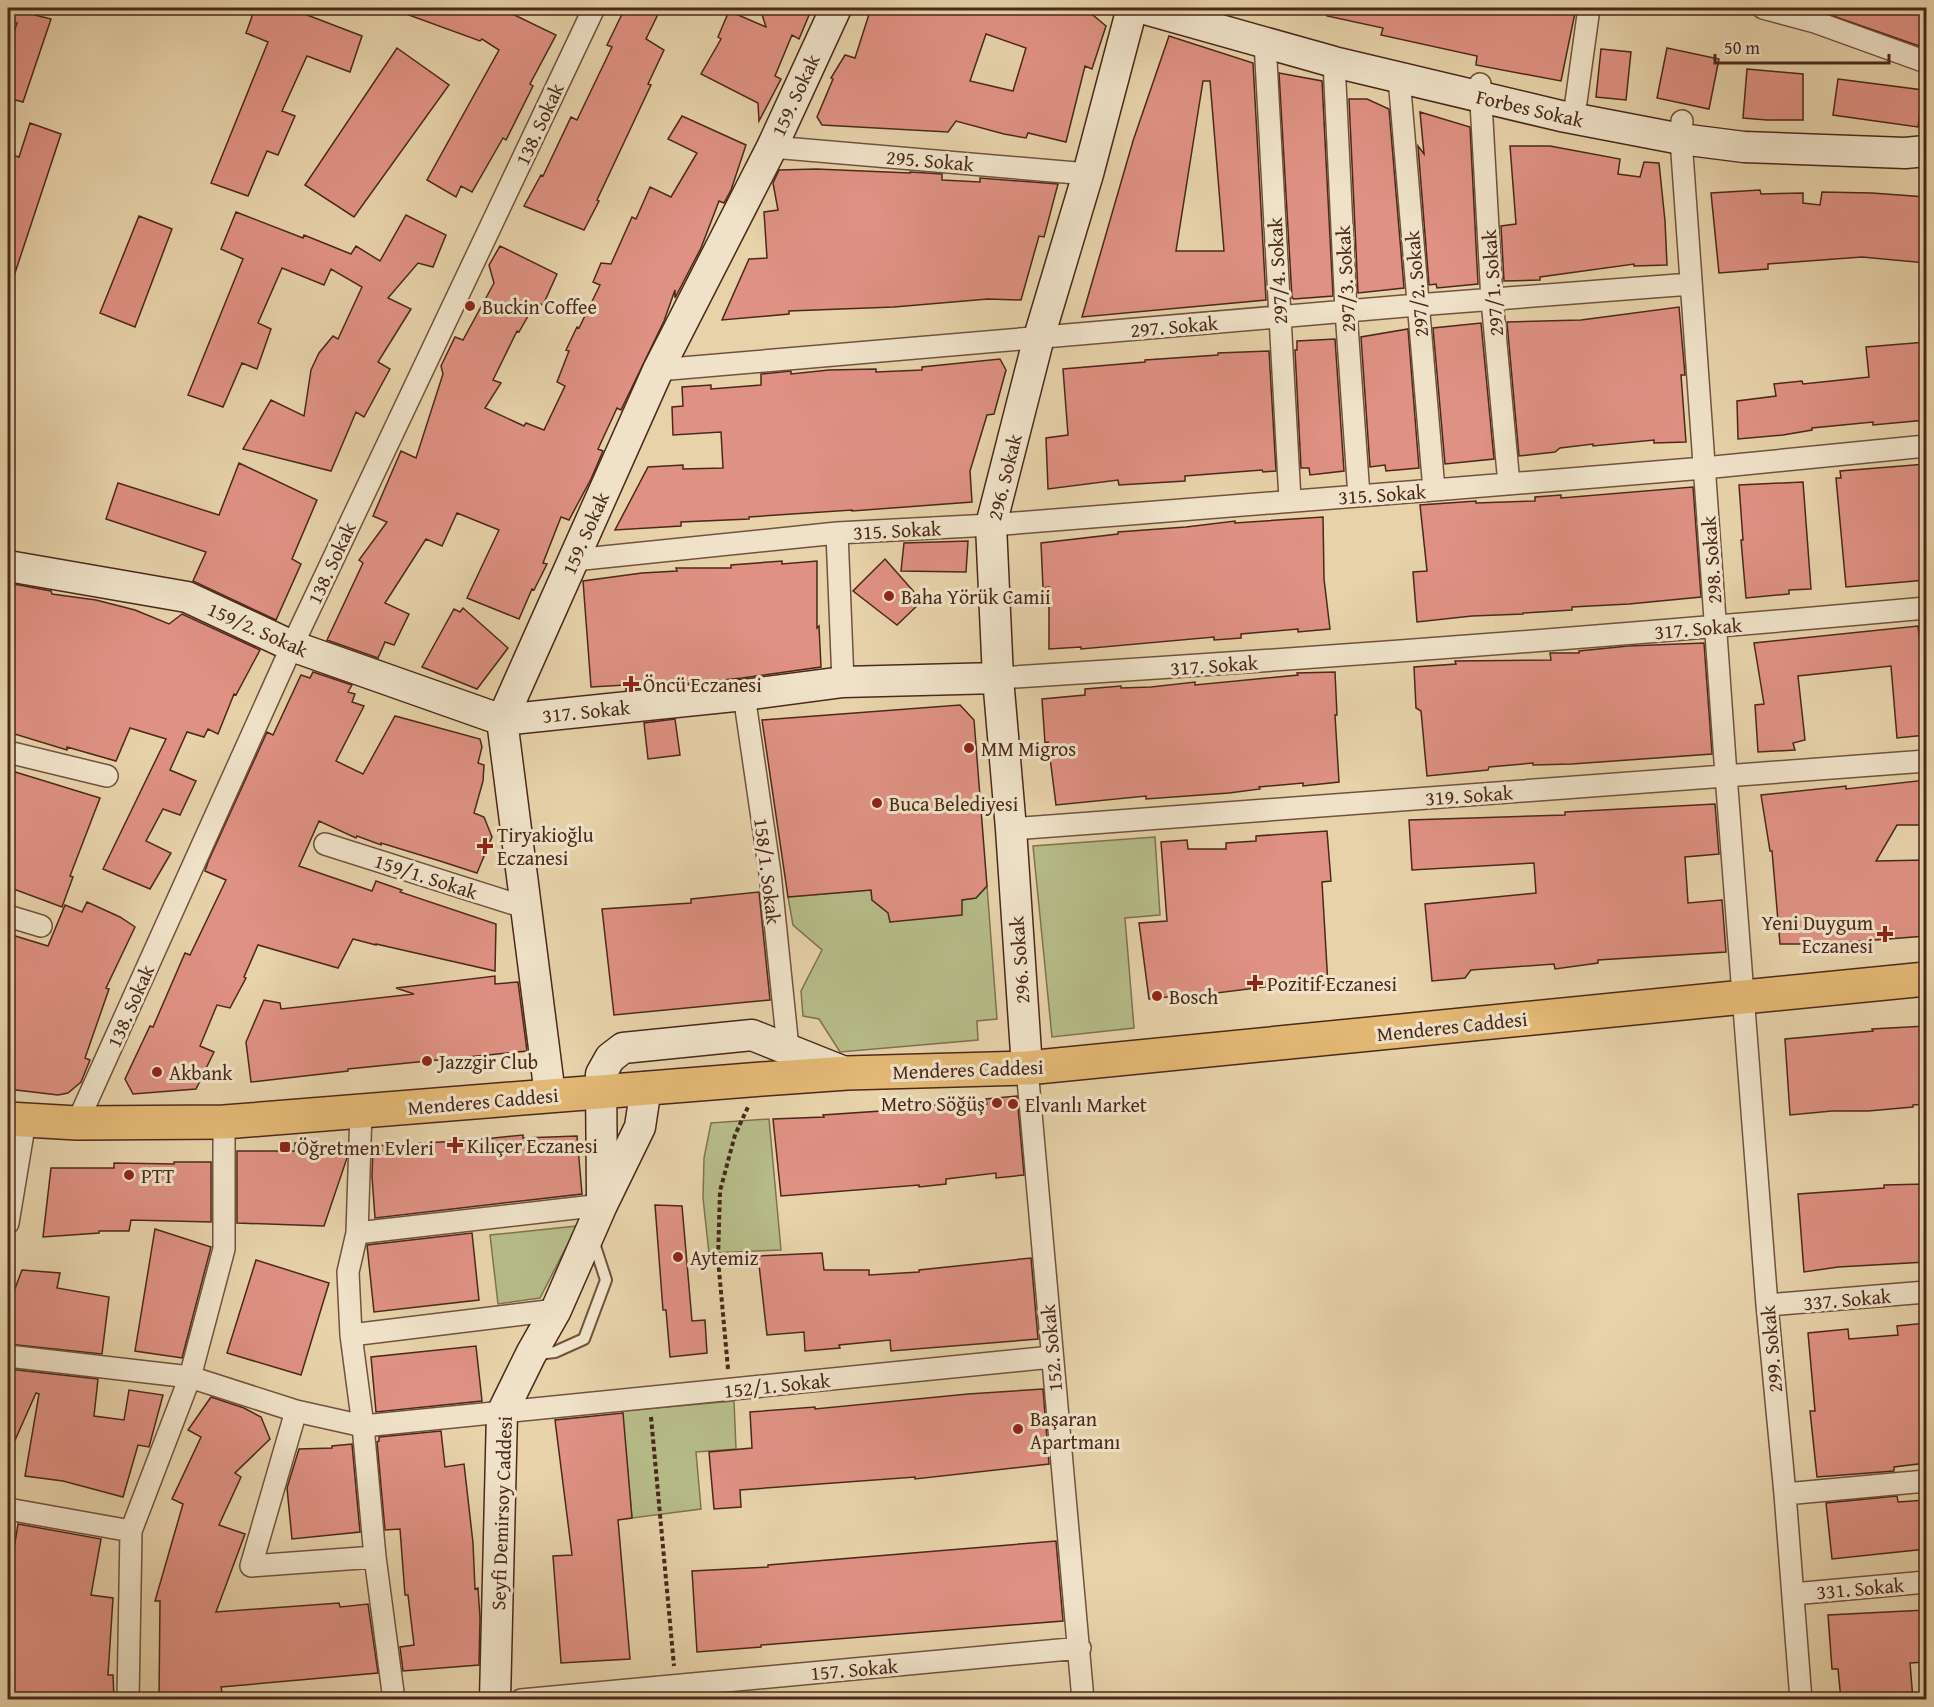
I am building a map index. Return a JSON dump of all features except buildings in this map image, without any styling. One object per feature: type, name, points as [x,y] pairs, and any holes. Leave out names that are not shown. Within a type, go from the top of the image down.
[{"type":"main road","name":"Menderes Caddesi","points":[[16,1120],[77,1123],[224,1122],[646,1087],[847,1073],[1027,1068],[1926,979]]},
{"type":"street","name":"138. Sokak","points":[[77,1123],[292,646],[594,8]]},
{"type":"street","name":"159. Sokak","points":[[502,720],[658,370],[772,147],[836,8]]},
{"type":"street","name":"296. Sokak","points":[[1027,1068],[998,678],[992,525],[1040,337],[1088,174],[1132,8]]},
{"type":"street","name":"Forbes Sokak","points":[[1142,8],[1334,62],[1400,78],[1576,102],[1744,147],[1905,153],[1926,151]]},
{"type":"street","name":"Forbes Sokak","points":[[1205,8],[1338,45],[1561,116],[1682,130],[1745,129],[1905,136],[1926,140]]},
{"type":"street","points":[[1576,102],[1589,8]]},
{"type":"street","points":[[1762,8],[1815,22],[1926,62]]},
{"type":"street","name":"297/4. Sokak","points":[[1265,42],[1290,500]]},
{"type":"street","name":"297/3. Sokak","points":[[1334,62],[1346,311],[1359,496]]},
{"type":"street","name":"297/2. Sokak","points":[[1400,78],[1434,490]]},
{"type":"street","name":"297/1. Sokak","points":[[1480,89],[1492,300],[1509,484]]},
{"type":"street","name":"298. Sokak","points":[[1682,130],[1715,627],[1743,997]]},
{"type":"street","name":"295. Sokak","points":[[772,147],[1088,174]]},
{"type":"street","name":"297. Sokak","points":[[658,370],[1417,305],[1691,284]]},
{"type":"street","name":"315. Sokak","points":[[574,560],[837,533],[992,525],[1359,496],[1704,468],[1926,446]]},
{"type":"street","name":"315. Sokak","points":[[837,533],[843,682]]},
{"type":"street","name":"159/2. Sokak","points":[[8,566],[187,597],[292,646],[502,720]]},
{"type":"street","name":"317. Sokak","points":[[502,720],[744,695],[843,682],[998,678],[1222,665],[1715,627],[1926,608]]},
{"type":"street","name":"158/1. Sokak","points":[[744,695],[770,873],[788,1048]]},
{"type":"street","points":[[502,720],[550,1095]]},
{"type":"street","points":[[8,752],[107,776]]},
{"type":"street","name":"319. Sokak","points":[[1011,829],[1926,761]]},
{"type":"street","name":"159/1. Sokak","points":[[325,844],[527,908]]},
{"type":"street","points":[[8,916],[41,926]]},
{"type":"street","name":"299. Sokak","points":[[1743,997],[1801,1700]]},
{"type":"street","name":"Seyfi Demirsoy Caddesi","points":[[602,1205],[600,1131],[603,1091],[601,1074],[610,1058],[623,1048],[752,1035],[847,1073]]},
{"type":"street","name":"152. Sokak","points":[[1027,1068],[1083,1700]]},
{"type":"street","name":"Seyfi Demirsoy Caddesi","points":[[495,1700],[502,1413],[556,1310],[602,1205],[640,1127],[646,1087]]},
{"type":"street","points":[[361,1112],[357,1233],[348,1272],[351,1335],[363,1426],[375,1557],[394,1700]]},
{"type":"street","points":[[8,1223],[16,1120]]},
{"type":"street","points":[[128,1700],[131,1531],[190,1377],[224,1249],[224,1122]]},
{"type":"street","points":[[357,1233],[602,1205]]},
{"type":"street","name":"337. Sokak","points":[[1767,1305],[1926,1292]]},
{"type":"street","points":[[351,1335],[556,1310]]},
{"type":"street","name":"152/1. Sokak","points":[[8,1356],[190,1377],[296,1411],[363,1426],[1052,1357]]},
{"type":"street","points":[[296,1411],[250,1566],[375,1557]]},
{"type":"street","points":[[1785,1494],[1926,1481]]},
{"type":"street","points":[[8,1509],[131,1531]]},
{"type":"street","name":"331. Sokak","points":[[1793,1594],[1926,1582]]},
{"type":"street","name":"157. Sokak","points":[[521,1700],[1080,1648]]},
{"type":"lane","points":[[531,1354],[555,1352],[584,1339],[606,1280],[591,1233]]},
{"type":"path","points":[[730,1390],[718,1259],[720,1191],[735,1134],[762,1079]]},
{"type":"path","points":[[649,1398],[676,1685]]},
{"type":"green space","points":[[1155,837],[1160,915],[1125,918],[1134,1028],[1052,1037],[1033,846]]},
{"type":"green space","points":[[987,886],[997,1019],[977,1021],[978,1040],[840,1052],[819,1019],[803,1016],[801,991],[822,950],[793,925],[788,897],[871,890],[872,900],[888,907],[890,922],[962,900],[976,898]]},
{"type":"green space","points":[[769,1119],[781,1250],[709,1253],[703,1198],[704,1158],[711,1123]]},
{"type":"green space","points":[[577,1226],[540,1298],[498,1304],[490,1235]]},
{"type":"green space","points":[[734,1401],[736,1449],[696,1452],[701,1509],[632,1518],[622,1411]]},
{"type":"place","name":"Buckin Coffee","points":[[470,306]]},
{"type":"place","name":"Baha Yörük Camii","points":[[889,596]]},
{"type":"place","name":"Öncü Eczanesi","points":[[631,684]]},
{"type":"place","name":"MM Migros","points":[[969,748]]},
{"type":"place","name":"Buca Belediyesi","points":[[877,803]]},
{"type":"place","name":"Tiryakioğlu Eczanesi","points":[[485,846]]},
{"type":"place","name":"Yeni Duygum Eczanesi","points":[[1885,934]]},
{"type":"place","name":"Pozitif Eczanesi","points":[[1255,983]]},
{"type":"place","name":"Bosch","points":[[1157,996]]},
{"type":"place","name":"Jazzgir Club","points":[[427,1061]]},
{"type":"place","name":"Akbank","points":[[157,1072]]},
{"type":"place","name":"Metro Söğüş","points":[[997,1103]]},
{"type":"place","name":"Elvanlı Market","points":[[1013,1104]]},
{"type":"place","name":"Kılıçer Eczanesi","points":[[455,1145]]},
{"type":"place","name":"Öğretmen Evleri","points":[[285,1147]]},
{"type":"place","name":"PTT","points":[[129,1175]]},
{"type":"place","name":"Aytemiz","points":[[678,1257]]},
{"type":"place","name":"Başaran Apartmanı","points":[[1018,1429]]}]
